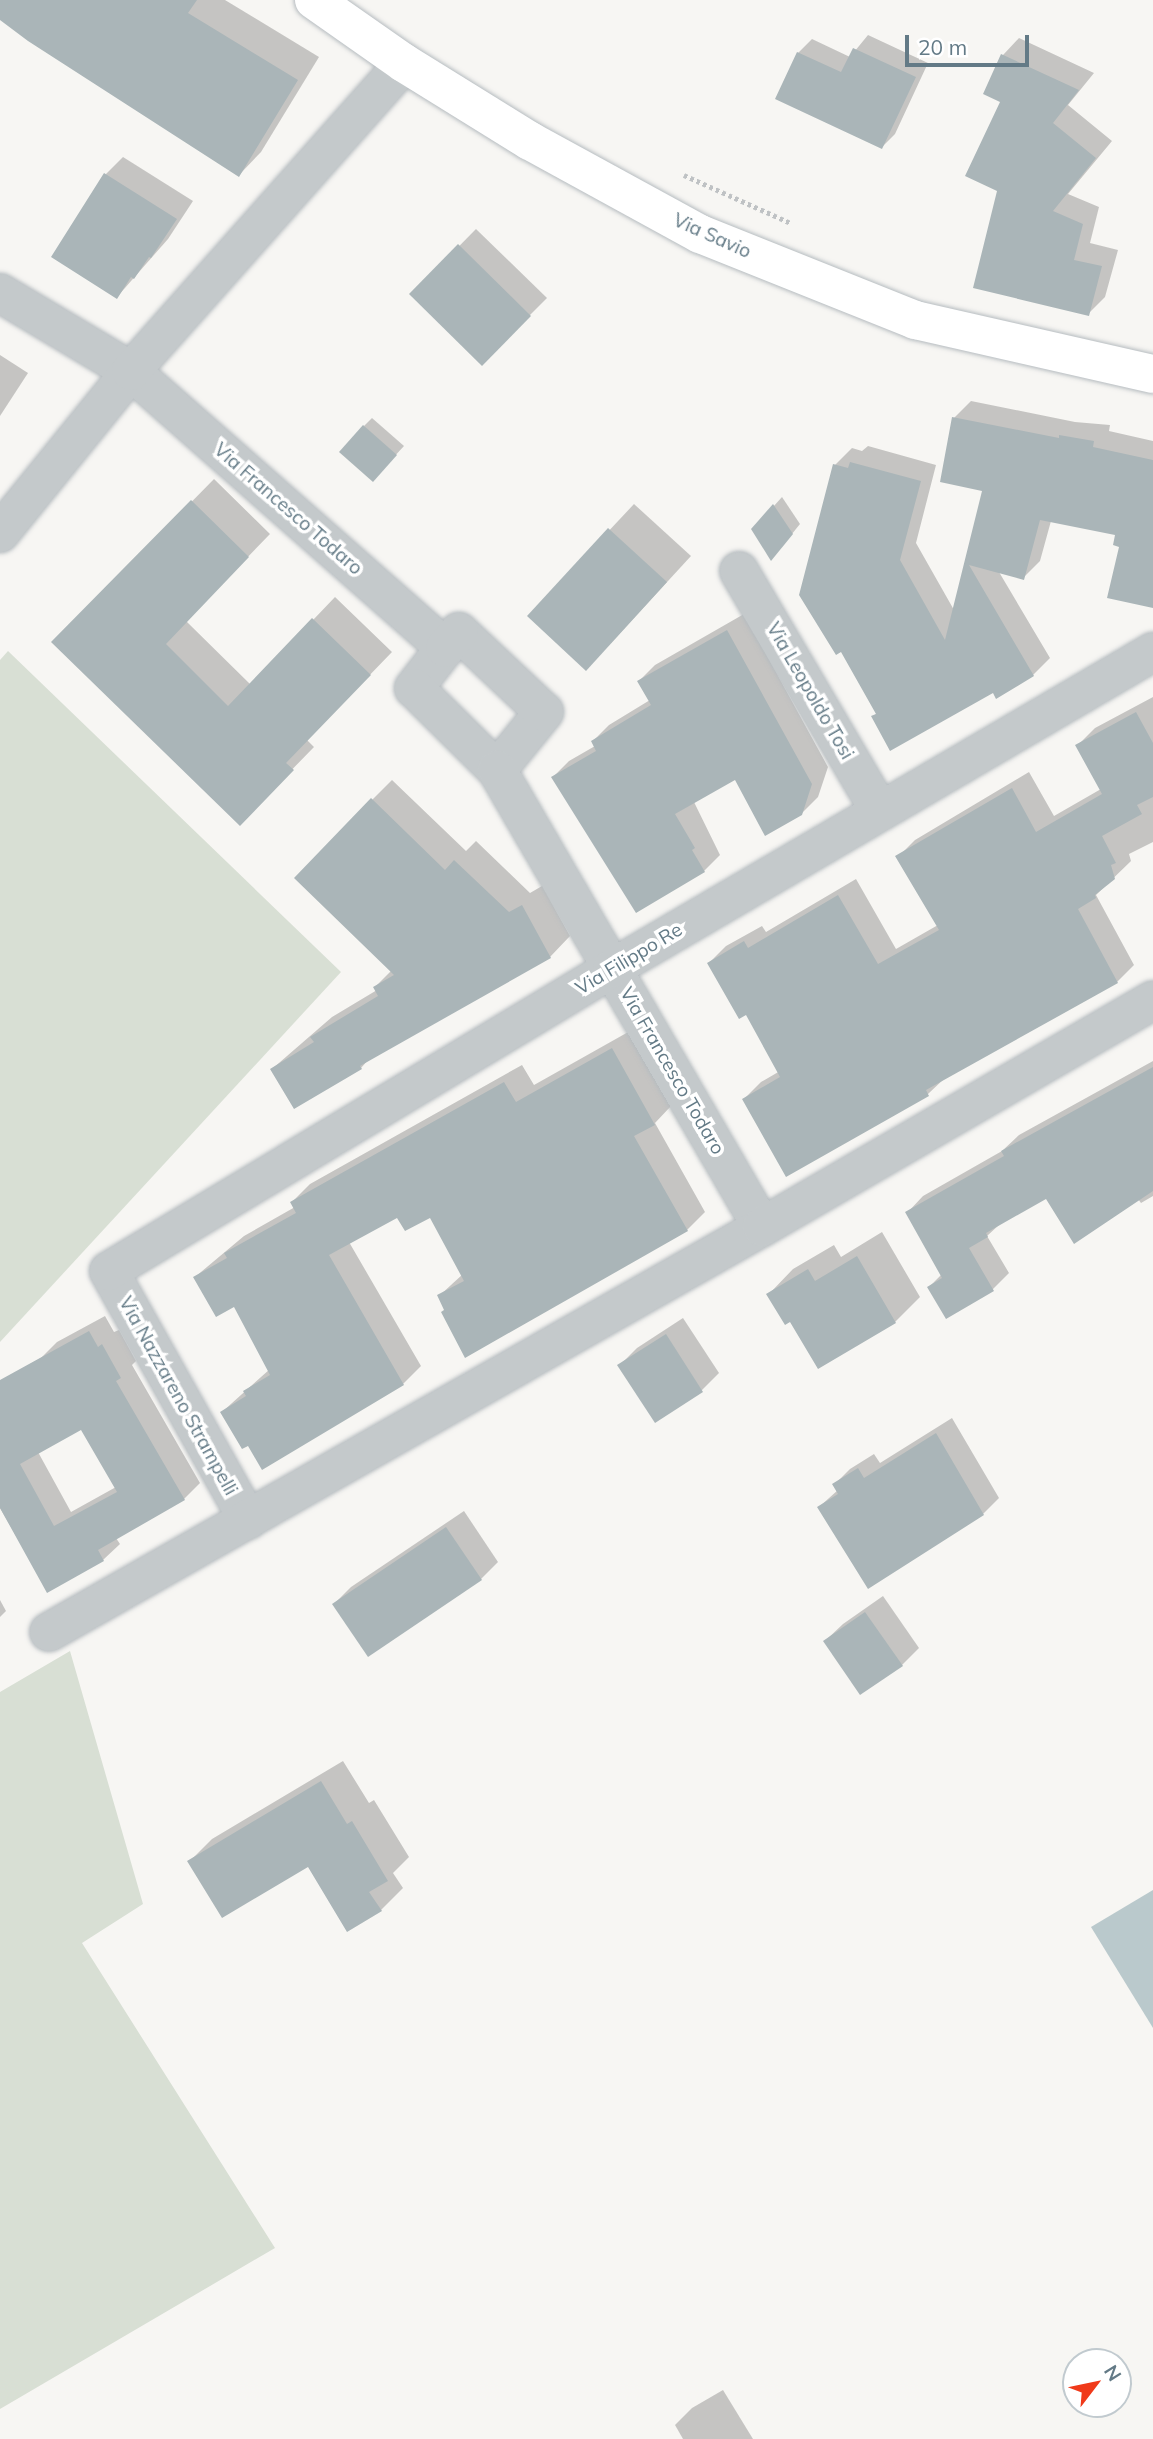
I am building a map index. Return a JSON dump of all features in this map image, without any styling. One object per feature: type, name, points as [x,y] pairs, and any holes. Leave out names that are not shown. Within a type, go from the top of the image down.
[{"type":"street","name":"Via Savio","points":[[314,0],[404,63],[530,141],[700,234],[915,320],[1153,374]]},
{"type":"street","points":[[0,533],[131,371],[404,63]]},
{"type":"street","name":"Via Francesco Todaro","points":[[0,293],[131,371],[445,648],[414,688],[497,770],[762,1227]]},
{"type":"street","name":"Via Leopoldo Tosi","points":[[739,571],[880,811]]},
{"type":"street","points":[[445,648],[459,632],[544,712],[497,770]]},
{"type":"street","name":"Via Filippo Re","points":[[108,1271],[613,968],[1153,652]]},
{"type":"street","points":[[49,1632],[762,1227],[1153,1000]]},
{"type":"street","name":"Via Nazzareno Strampelli","points":[[108,1271],[248,1520]]},
{"type":"path","points":[[681,174],[803,229]]},
{"type":"shaded area","points":[[8,651],[341,972],[0,1342],[0,660]]},
{"type":"shaded area","points":[[70,1651],[143,1904],[82,1943],[275,2248],[0,2409],[0,1692]]},
{"type":"shaded area","points":[[1153,1890],[1153,2028],[1091,1927]]},
{"type":"building","points":[[0,0],[197,0],[188,13],[298,80],[239,177],[28,41],[0,20]]},
{"type":"building","points":[[853,48],[916,77],[882,149],[775,99],[797,52],[841,72]]},
{"type":"building","points":[[1001,54],[1079,90],[1053,123],[1096,158],[1053,211],[1083,224],[1074,260],[1102,266],[1089,316],[973,288],[997,191],[965,176],[1000,102],[983,94]]},
{"type":"building","points":[[104,173],[177,219],[151,258],[149,257],[134,279],[131,277],[117,299],[51,257]]},
{"type":"building","points":[[458,244],[531,316],[482,366],[409,294]]},
{"type":"building","points":[[952,417],[1059,438],[1059,435],[1094,441],[1093,447],[1153,460],[1153,608],[1107,598],[1119,547],[1113,545],[1115,535],[1040,520],[1024,580],[969,565],[1034,676],[996,699],[993,693],[890,751],[871,716],[876,714],[841,652],[836,655],[799,595],[833,464],[848,468],[850,462],[921,481],[900,560],[945,640],[982,491],[940,482]]},
{"type":"building","points":[[363,425],[397,455],[373,482],[339,452]]},
{"type":"building","points":[[191,500],[249,557],[166,644],[228,706],[312,618],[371,675],[286,763],[294,770],[240,826],[51,642]]},
{"type":"building","points":[[773,504],[793,534],[771,561],[751,529]]},
{"type":"building","points":[[608,528],[667,582],[586,671],[527,616]]},
{"type":"building","points":[[727,630],[812,784],[802,815],[765,836],[735,780],[675,814],[695,848],[692,850],[705,872],[636,913],[551,777],[596,751],[591,741],[651,705],[637,681]]},
{"type":"building","points":[[1136,712],[1153,743],[1153,797],[1137,805],[1142,814],[1102,836],[1116,863],[1111,865],[1115,879],[1095,895],[1096,898],[1078,909],[1118,983],[926,1090],[929,1096],[786,1177],[742,1099],[780,1077],[746,1015],[739,1019],[707,963],[744,941],[748,948],[838,895],[878,964],[939,930],[895,856],[1012,788],[1036,832],[1102,794],[1075,745]]},
{"type":"building","points":[[371,798],[445,870],[454,860],[509,912],[522,905],[551,958],[360,1066],[362,1069],[294,1109],[270,1069],[314,1042],[310,1037],[378,996],[373,987],[394,975],[294,878]]},
{"type":"building","points":[[612,1048],[655,1125],[634,1136],[688,1231],[465,1358],[441,1312],[444,1310],[437,1295],[464,1281],[430,1218],[405,1231],[397,1218],[329,1255],[404,1385],[262,1470],[248,1446],[242,1449],[220,1412],[246,1396],[243,1391],[270,1375],[234,1307],[216,1317],[193,1277],[227,1258],[224,1253],[296,1213],[290,1202],[504,1082],[516,1102]]},
{"type":"building","points":[[1153,1067],[1153,1191],[1074,1244],[1046,1199],[986,1233],[988,1237],[969,1248],[994,1291],[946,1319],[927,1287],[942,1278],[905,1212],[1004,1156],[1001,1151]]},
{"type":"building","points":[[857,1256],[896,1323],[818,1369],[790,1322],[785,1325],[766,1294],[808,1269],[815,1281]]},
{"type":"building","points":[[89,1331],[98,1347],[102,1344],[121,1378],[116,1381],[185,1500],[98,1550],[104,1561],[47,1593],[0,1508],[0,1380]],"holes":[[[81,1430],[117,1492],[54,1526],[20,1464]]]},
{"type":"building","points":[[666,1334],[703,1392],[655,1423],[617,1365]]},
{"type":"building","points":[[936,1433],[984,1515],[868,1589],[817,1507],[838,1494],[832,1484],[858,1468],[864,1478]]},
{"type":"building","points":[[446,1527],[482,1580],[368,1657],[332,1604]]},
{"type":"building","points":[[865,1612],[903,1666],[860,1695],[823,1641]]},
{"type":"building","points":[[321,1781],[347,1824],[352,1821],[388,1881],[369,1892],[382,1911],[347,1932],[308,1867],[222,1918],[187,1861]]}]
